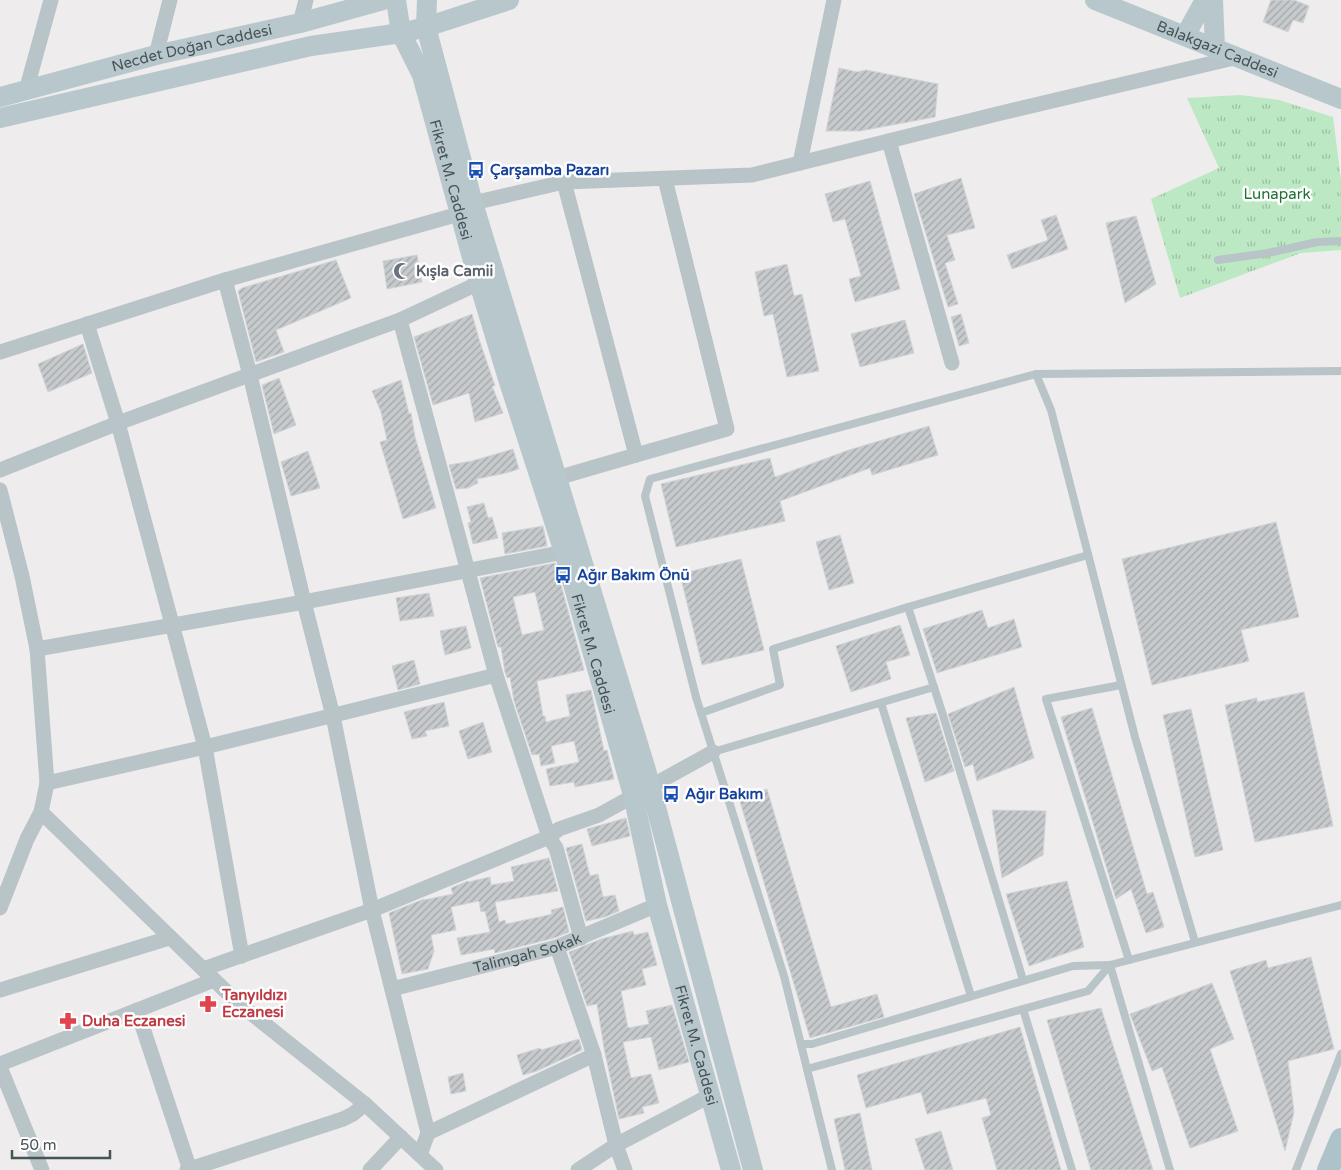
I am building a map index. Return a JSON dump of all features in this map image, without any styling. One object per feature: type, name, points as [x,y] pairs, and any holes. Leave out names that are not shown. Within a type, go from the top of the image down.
[{"type":"main road","name":"Necdet Doğan Caddesi","points":[[0,97],[156,55],[300,23],[383,0]]},
{"type":"main road","name":"Fikret M. Caddesi","points":[[396,0],[401,33],[422,75],[466,208],[479,283],[509,382],[642,791],[657,905],[731,1170]]},
{"type":"main road","points":[[427,0],[426,27],[466,208],[557,478],[642,791],[753,1170]]},
{"type":"main road","points":[[0,118],[311,46],[401,33],[426,27],[509,0]]},
{"type":"main road","name":"Balakgazi Caddesi","points":[[1095,0],[1341,99]]},
{"type":"main road","points":[[1185,36],[1205,0]]},
{"type":"main road","points":[[1213,0],[1215,48]]},
{"type":"main road","points":[[1328,1170],[1341,1139]]},
{"type":"street","points":[[26,91],[51,0]]},
{"type":"street","points":[[156,55],[170,0]]},
{"type":"street","points":[[300,23],[306,0]]},
{"type":"street","points":[[800,163],[834,0]]},
{"type":"street","points":[[0,352],[225,280],[466,208],[564,182],[752,176],[1238,57]]},
{"type":"street","points":[[889,141],[952,363]]},
{"type":"street","points":[[557,478],[727,429],[665,179]]},
{"type":"street","points":[[564,182],[636,455]]},
{"type":"street","points":[[225,280],[333,716],[372,910],[428,1133],[420,1155]]},
{"type":"street","points":[[0,470],[118,423],[400,320],[479,283]]},
{"type":"street","points":[[400,320],[496,675],[549,837],[556,848],[581,938]]},
{"type":"street","points":[[87,324],[118,423],[205,747],[242,956]]},
{"type":"street","points":[[0,490],[22,576],[37,649],[47,783],[41,812],[27,839],[0,908]]},
{"type":"street","points":[[37,649],[304,602],[564,552]]},
{"type":"street","points":[[47,783],[205,747],[496,675]]},
{"type":"street","points":[[202,969],[372,910],[549,837],[559,829],[599,815],[713,752]]},
{"type":"street","points":[[41,812],[237,1002],[365,1104],[436,1170]]},
{"type":"street","name":"Talimgah Sokak","points":[[392,989],[557,947],[657,905]]},
{"type":"street","points":[[0,990],[170,938]]},
{"type":"street","points":[[557,947],[594,1055],[616,1145],[625,1170]]},
{"type":"street","points":[[42,1170],[0,1066],[214,980]]},
{"type":"street","points":[[137,1010],[189,1170],[343,1119],[365,1104]]},
{"type":"street","points":[[428,1133],[594,1055]]},
{"type":"street","points":[[578,1170],[616,1145],[711,1095]]},
{"type":"street","points":[[370,1170],[401,1136]]},
{"type":"lane","points":[[1218,260],[1268,253],[1317,242],[1341,241]]},
{"type":"lane","points":[[832,1170],[784,976],[700,713],[645,496],[650,479],[1036,374],[1341,371]]},
{"type":"lane","points":[[1036,374],[1051,410],[1135,737],[1196,942]]},
{"type":"lane","points":[[700,713],[780,685],[773,649],[908,606],[1088,555]]},
{"type":"lane","points":[[908,606],[1023,980]]},
{"type":"lane","points":[[1121,685],[1046,699],[1130,960]]},
{"type":"lane","points":[[713,752],[934,687]]},
{"type":"lane","points":[[882,703],[971,996]]},
{"type":"lane","points":[[801,1044],[812,1044],[1073,966],[1110,965],[1341,905]]},
{"type":"lane","points":[[807,1069],[1088,991],[1110,965]]},
{"type":"lane","points":[[1110,965],[1170,1170]]},
{"type":"lane","points":[[1023,1009],[1072,1170]]},
{"type":"lane","points":[[1296,1170],[1341,1054]]},
{"type":"green space","name":"Lunapark","points":[[1240,95],[1279,100],[1333,117],[1341,180],[1341,250],[1301,253],[1180,298],[1151,199],[1219,168],[1187,98]]},
{"type":"building","points":[[1271,0],[1294,0],[1309,6],[1303,23],[1293,20],[1288,32],[1263,22]]},
{"type":"building","points":[[839,68],[857,72],[866,70],[938,84],[935,117],[860,131],[826,131]]},
{"type":"building","points":[[961,178],[975,228],[947,235],[955,260],[945,263],[958,304],[948,307],[914,194]]},
{"type":"building","points":[[870,181],[900,289],[855,302],[849,279],[861,276],[845,219],[833,222],[825,194]]},
{"type":"building","points":[[1056,215],[1068,249],[1012,269],[1007,255],[1048,240],[1041,220]]},
{"type":"building","points":[[1136,216],[1156,284],[1125,303],[1106,223]]},
{"type":"building","name":"Kışla Camii","points":[[417,255],[422,282],[387,289],[383,261]]},
{"type":"building","points":[[336,260],[351,298],[276,330],[284,352],[256,362],[238,291],[242,288]]},
{"type":"building","points":[[787,264],[794,296],[802,294],[819,371],[787,377],[773,314],[764,316],[755,272]]},
{"type":"building","points":[[472,314],[495,386],[492,386],[503,413],[475,422],[469,393],[433,405],[414,337]]},
{"type":"building","points":[[961,314],[969,343],[959,346],[951,317]]},
{"type":"building","points":[[905,320],[914,353],[860,367],[851,334]]},
{"type":"building","points":[[83,344],[92,373],[48,392],[38,364]]},
{"type":"building","points":[[279,378],[296,425],[274,434],[262,385]]},
{"type":"building","points":[[401,380],[409,414],[411,413],[415,437],[436,508],[403,519],[380,442],[387,440],[381,412],[372,391]]},
{"type":"building","points":[[929,426],[938,455],[872,475],[870,468],[780,501],[785,521],[676,547],[661,484],[770,458],[775,477],[849,450]]},
{"type":"building","points":[[513,449],[519,469],[477,479],[478,483],[468,488],[456,489],[449,465],[472,461]]},
{"type":"building","points":[[308,451],[320,488],[291,496],[281,462]]},
{"type":"building","points":[[484,503],[488,518],[492,517],[498,538],[473,544],[468,523],[471,522],[467,507]]},
{"type":"building","points":[[1276,522],[1299,617],[1241,630],[1249,661],[1152,685],[1122,559]]},
{"type":"building","points":[[543,526],[547,546],[505,554],[502,533]]},
{"type":"building","points":[[840,535],[854,583],[829,590],[816,542]]},
{"type":"building","points":[[741,559],[764,650],[702,665],[680,574]]},
{"type":"building","points":[[555,563],[584,670],[537,681],[543,716],[545,716],[546,722],[570,716],[566,695],[591,690],[604,751],[607,750],[614,779],[575,787],[574,782],[550,786],[546,769],[579,762],[574,741],[551,746],[555,763],[541,766],[539,754],[532,755],[514,701],[510,677],[507,678],[505,672],[501,647],[498,647],[480,578]],"holes":[[[535,592],[544,630],[522,635],[513,597]]]},
{"type":"building","points":[[429,593],[434,616],[400,621],[396,598]]},
{"type":"building","points":[[982,610],[988,628],[1014,619],[1022,647],[937,673],[923,629]]},
{"type":"building","points":[[900,625],[910,655],[886,662],[891,679],[851,692],[836,646]]},
{"type":"building","points":[[466,626],[471,648],[445,655],[440,631]]},
{"type":"building","points":[[414,660],[420,684],[398,690],[392,666]]},
{"type":"building","points":[[1014,687],[1034,758],[977,781],[973,764],[965,767],[948,714]]},
{"type":"building","points":[[1304,692],[1333,826],[1255,842],[1225,705],[1257,698],[1257,702]]},
{"type":"building","points":[[444,702],[449,726],[425,731],[427,736],[412,739],[404,712]]},
{"type":"building","points":[[1092,708],[1147,894],[1153,892],[1164,927],[1146,933],[1131,889],[1116,899],[1061,717]]},
{"type":"building","points":[[1191,709],[1223,850],[1195,857],[1163,715]]},
{"type":"building","points":[[936,713],[954,771],[925,782],[906,718]]},
{"type":"building","points":[[483,722],[492,752],[468,759],[459,731]]},
{"type":"building","points":[[767,789],[831,1007],[877,994],[884,1017],[810,1038],[739,798]]},
{"type":"building","points":[[992,810],[1046,811],[1043,855],[1002,878]]},
{"type":"building","points":[[626,818],[630,836],[592,846],[587,829]]},
{"type":"building","points":[[582,844],[590,876],[598,874],[603,897],[615,895],[619,911],[605,917],[586,921],[566,848]]},
{"type":"building","points":[[549,858],[558,891],[495,902],[499,922],[505,920],[506,924],[544,916],[552,914],[551,910],[563,907],[569,932],[554,938],[495,953],[494,949],[461,955],[457,938],[490,932],[485,911],[481,912],[479,901],[451,907],[456,930],[431,935],[434,951],[428,969],[402,974],[389,913],[424,899],[453,894],[451,888],[468,881],[490,877],[491,885],[514,881],[511,867]]},
{"type":"building","points":[[1067,881],[1084,947],[1029,966],[1006,894]]},
{"type":"building","points":[[633,931],[634,935],[648,932],[657,965],[642,969],[646,985],[621,991],[628,1028],[649,1024],[646,1011],[672,1005],[689,1062],[659,1070],[651,1037],[623,1042],[631,1078],[651,1074],[659,1103],[642,1107],[644,1113],[619,1119],[597,1004],[587,1006],[569,952],[601,939]]},
{"type":"building","points":[[1311,957],[1334,1049],[1288,1061],[1294,1112],[1285,1151],[1230,971],[1266,960],[1268,968]]},
{"type":"building","points":[[1212,983],[1234,1039],[1210,1049],[1238,1131],[1190,1148],[1162,1067],[1152,1071],[1130,1014]]},
{"type":"building","points":[[1101,1008],[1153,1170],[1091,1170],[1047,1020]]},
{"type":"building","points":[[1020,1027],[1061,1170],[997,1170],[982,1118],[991,1115],[986,1098],[927,1114],[921,1092],[866,1108],[857,1075]]},
{"type":"building","points":[[579,1039],[582,1050],[537,1071],[523,1075],[517,1055]]},
{"type":"building","points":[[463,1073],[466,1091],[451,1094],[448,1077]]},
{"type":"building","points":[[860,1113],[872,1170],[845,1170],[834,1119]]},
{"type":"building","points":[[941,1131],[953,1170],[925,1170],[915,1139]]},
{"type":"place","name":"Çarşamba Pazarı","points":[[476,170]]},
{"type":"place","name":"Kışla Camii","points":[[402,271]]},
{"type":"place","name":"Ağır Bakım Önü","points":[[563,575]]},
{"type":"place","name":"Ağır Bakım","points":[[671,794]]},
{"type":"place","name":"Tanyıldızı Eczanesi","points":[[208,1004]]},
{"type":"place","name":"Duha Eczanesi","points":[[68,1021]]}]
